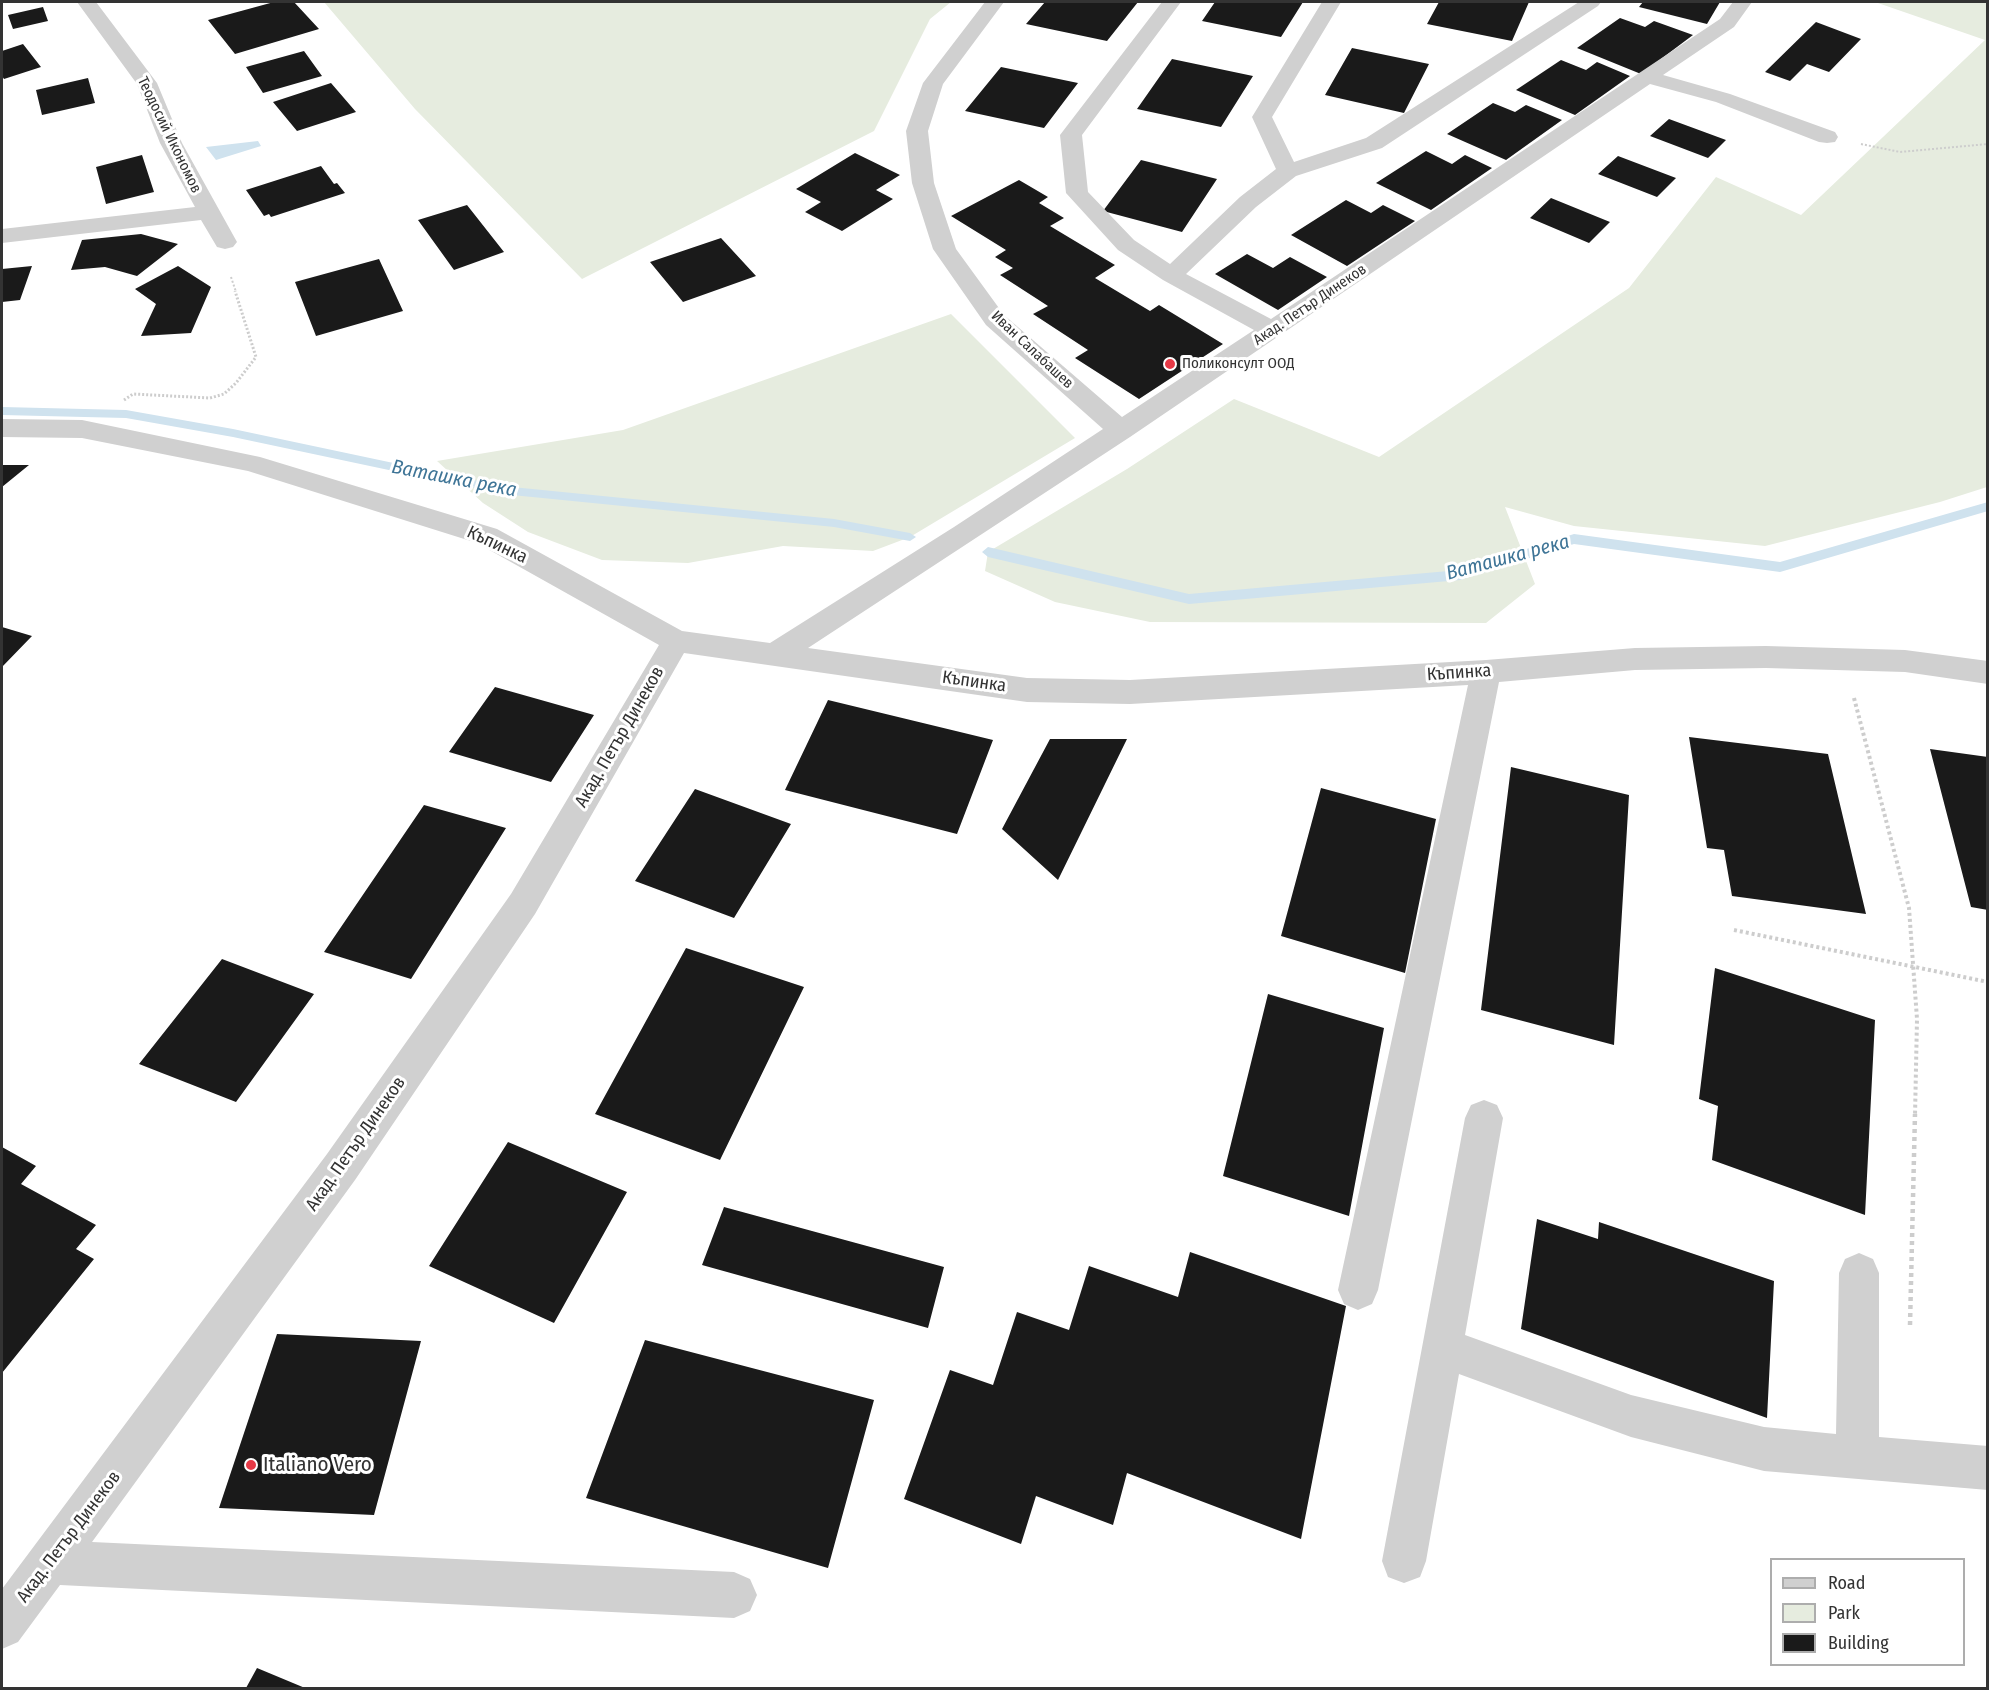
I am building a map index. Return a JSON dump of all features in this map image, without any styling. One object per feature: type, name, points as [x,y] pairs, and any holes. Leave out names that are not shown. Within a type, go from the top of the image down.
[{"type":"street","name":"Теодосий Икономов","points":[[87,2],[147,83],[171,143],[225,243]]},
{"type":"street","name":"Иван Салабашев","points":[[994,2],[933,83],[917,131],[923,183],[945,249],[994,320],[1121,431]]},
{"type":"street","points":[[1171,2],[1071,135],[1077,193],[1126,245],[1171,274],[1272,330]]},
{"type":"street","points":[[1288,171],[1262,117],[1331,2]]},
{"type":"street","points":[[1171,274],[1248,202],[1288,171],[1374,143],[1591,2]]},
{"type":"street","name":"Акад. Петър Динеков","points":[[777,653],[1121,431],[1272,330],[1727,23],[1742,2]]},
{"type":"street","points":[[1647,77],[1724,98],[1827,137]]},
{"type":"street","points":[[2,236],[208,212]]},
{"type":"street","name":"Къпинка","points":[[2,428],[82,429],[251,463],[487,536],[676,640],[1038,690],[1130,692],[1486,672],[1635,658],[1766,657],[1905,661],[1988,673]]},
{"type":"street","name":"Акад. Петър Динеков","points":[[2,1626],[51,1563],[341,1167],[523,904],[676,640]]},
{"type":"street","points":[[1359,1290],[1486,672]]},
{"type":"street","points":[[1404,1561],[1484,1118]]},
{"type":"street","points":[[1857,1457],[1859,1273]]},
{"type":"street","points":[[1442,1347],[1631,1416],[1764,1449],[1988,1468]]},
{"type":"street","points":[[51,1563],[734,1595]]},
{"type":"path","points":[[1827,137],[1900,152],[1988,144]]},
{"type":"path","points":[[126,398],[133,394],[210,398],[224,394],[256,357],[221,247],[225,243]]},
{"type":"path","points":[[1844,659],[1909,908],[1917,1019],[1910,1330]]},
{"type":"path","points":[[1734,930],[1988,982]]},
{"type":"green space","points":[[324,2],[951,2],[930,19],[874,131],[582,279],[415,109]]},
{"type":"green space","points":[[1875,2],[1987,2],[1987,487],[1940,502],[1765,546],[1574,526],[1505,507],[1535,584],[1486,623],[1150,622],[1055,602],[985,571],[988,552],[1127,469],[1234,399],[1379,457],[1629,288],[1716,177],[1801,215],[1985,40]]},
{"type":"green space","points":[[951,314],[1075,438],[910,537],[873,551],[783,546],[688,563],[602,560],[528,532],[483,503],[437,461],[623,430]]},
{"type":"water","points":[[258,141],[261,146],[216,160],[206,147]]},
{"type":"building","points":[[274,2],[294,2],[319,29],[235,54],[208,20]]},
{"type":"building","points":[[1045,2],[1138,2],[1107,41],[1026,24]]},
{"type":"building","points":[[1215,2],[1303,2],[1281,37],[1202,21]]},
{"type":"building","points":[[1439,2],[1529,2],[1512,41],[1427,24]]},
{"type":"building","points":[[1643,2],[1720,2],[1707,24],[1639,7]]},
{"type":"building","points":[[43,7],[48,21],[13,29],[8,15]]},
{"type":"building","points":[[1620,18],[1645,27],[1654,21],[1693,35],[1641,74],[1577,48]]},
{"type":"building","points":[[1816,22],[1861,39],[1829,72],[1807,64],[1790,81],[1765,72]]},
{"type":"building","points":[[23,44],[41,67],[4,79],[2,51]]},
{"type":"building","points":[[1352,48],[1429,64],[1404,113],[1325,95]]},
{"type":"building","points":[[304,51],[322,76],[263,93],[246,67]]},
{"type":"building","points":[[1172,59],[1253,76],[1221,127],[1137,109]]},
{"type":"building","points":[[1561,60],[1586,70],[1597,62],[1630,76],[1575,115],[1516,90]]},
{"type":"building","points":[[1001,67],[1078,83],[1044,128],[965,111]]},
{"type":"building","points":[[88,78],[95,103],[42,115],[36,90]]},
{"type":"building","points":[[331,83],[356,112],[297,131],[273,102]]},
{"type":"building","points":[[1493,103],[1515,112],[1526,105],[1562,120],[1506,160],[1447,134]]},
{"type":"building","points":[[1669,119],[1726,140],[1708,158],[1650,136]]},
{"type":"building","points":[[1426,151],[1452,164],[1465,155],[1492,168],[1431,210],[1376,183]]},
{"type":"building","points":[[855,153],[900,175],[876,190],[893,199],[842,231],[805,212],[821,202],[796,189]]},
{"type":"building","points":[[142,155],[154,192],[106,204],[96,167]]},
{"type":"building","points":[[1618,156],[1676,178],[1657,197],[1598,174]]},
{"type":"building","points":[[1141,160],[1217,179],[1182,232],[1103,211]]},
{"type":"building","points":[[321,166],[334,184],[337,183],[345,193],[271,217],[269,214],[264,216],[246,190]]},
{"type":"building","points":[[1019,180],[1048,197],[1039,203],[1064,218],[1050,226],[1115,265],[1095,278],[1150,311],[1159,305],[1223,344],[1139,399],[1075,358],[1088,350],[1033,314],[1048,306],[1000,275],[1013,268],[995,257],[1006,250],[951,216]]},
{"type":"building","points":[[1551,198],[1610,222],[1589,243],[1530,218]]},
{"type":"building","points":[[1346,200],[1371,213],[1383,205],[1415,221],[1347,266],[1291,235]]},
{"type":"building","points":[[467,205],[504,252],[454,270],[418,220]]},
{"type":"building","points":[[141,234],[178,244],[137,276],[105,267],[71,270],[82,240]]},
{"type":"building","points":[[721,238],[756,276],[683,302],[650,262]]},
{"type":"building","points":[[1247,254],[1273,268],[1290,257],[1327,277],[1278,310],[1215,274]]},
{"type":"building","points":[[379,259],[403,311],[316,336],[295,282]]},
{"type":"building","points":[[32,266],[20,300],[2,302],[2,269]]},
{"type":"building","points":[[178,266],[211,287],[191,333],[141,336],[156,304],[135,289]]},
{"type":"building","points":[[2,465],[29,465],[2,487]]},
{"type":"building","points":[[2,627],[32,636],[2,667]]},
{"type":"building","points":[[495,687],[594,715],[551,782],[449,752]]},
{"type":"building","points":[[828,700],[993,740],[957,834],[785,790]]},
{"type":"building","points":[[1689,737],[1828,754],[1866,914],[1732,896],[1724,850],[1707,848]]},
{"type":"building","points":[[1050,739],[1127,739],[1058,880],[1002,829]]},
{"type":"building","points":[[1930,749],[1988,757],[1988,910],[1971,907]]},
{"type":"building","points":[[1511,767],[1629,795],[1614,1045],[1481,1010]]},
{"type":"building","points":[[1321,788],[1436,819],[1405,973],[1281,936]]},
{"type":"building","points":[[695,789],[791,824],[734,918],[635,881]]},
{"type":"building","points":[[424,805],[506,828],[411,979],[324,952]]},
{"type":"building","points":[[686,948],[804,987],[720,1160],[595,1114]]},
{"type":"building","points":[[222,959],[314,994],[236,1102],[139,1064]]},
{"type":"building","points":[[1715,968],[1875,1020],[1865,1215],[1712,1160],[1718,1106],[1699,1099]]},
{"type":"building","points":[[1268,994],[1384,1028],[1349,1216],[1223,1176]]},
{"type":"building","points":[[508,1142],[627,1192],[554,1323],[429,1266]]},
{"type":"building","points":[[2,1147],[36,1166],[21,1184],[96,1225],[76,1249],[94,1259],[2,1373]]},
{"type":"building","points":[[724,1207],[944,1267],[928,1328],[702,1265]]},
{"type":"building","points":[[1537,1219],[1598,1239],[1599,1222],[1774,1281],[1767,1418],[1521,1329]]},
{"type":"building","points":[[1190,1252],[1346,1306],[1301,1539],[1127,1473],[1113,1525],[1036,1496],[1021,1544],[904,1499],[950,1370],[993,1385],[1017,1312],[1069,1330],[1089,1266],[1178,1297]]},
{"type":"building","points":[[277,1334],[421,1341],[374,1515],[219,1508]]},
{"type":"building","points":[[645,1340],[874,1400],[828,1568],[586,1498]]},
{"type":"building","points":[[257,1668],[305,1688],[246,1688]]},
{"type":"waterway","name":"Ваташка река","points":[[2,411],[126,414],[233,433],[502,490],[834,523],[910,537]]},
{"type":"waterway","name":"Ваташка река","points":[[988,552],[1189,599],[1460,575],[1574,539],[1780,567],[1988,506]]},
{"type":"place","name":"Поликонсулт ООД","points":[[1170,364]]},
{"type":"place","name":"Italiano Vero","points":[[251,1465]]}]
